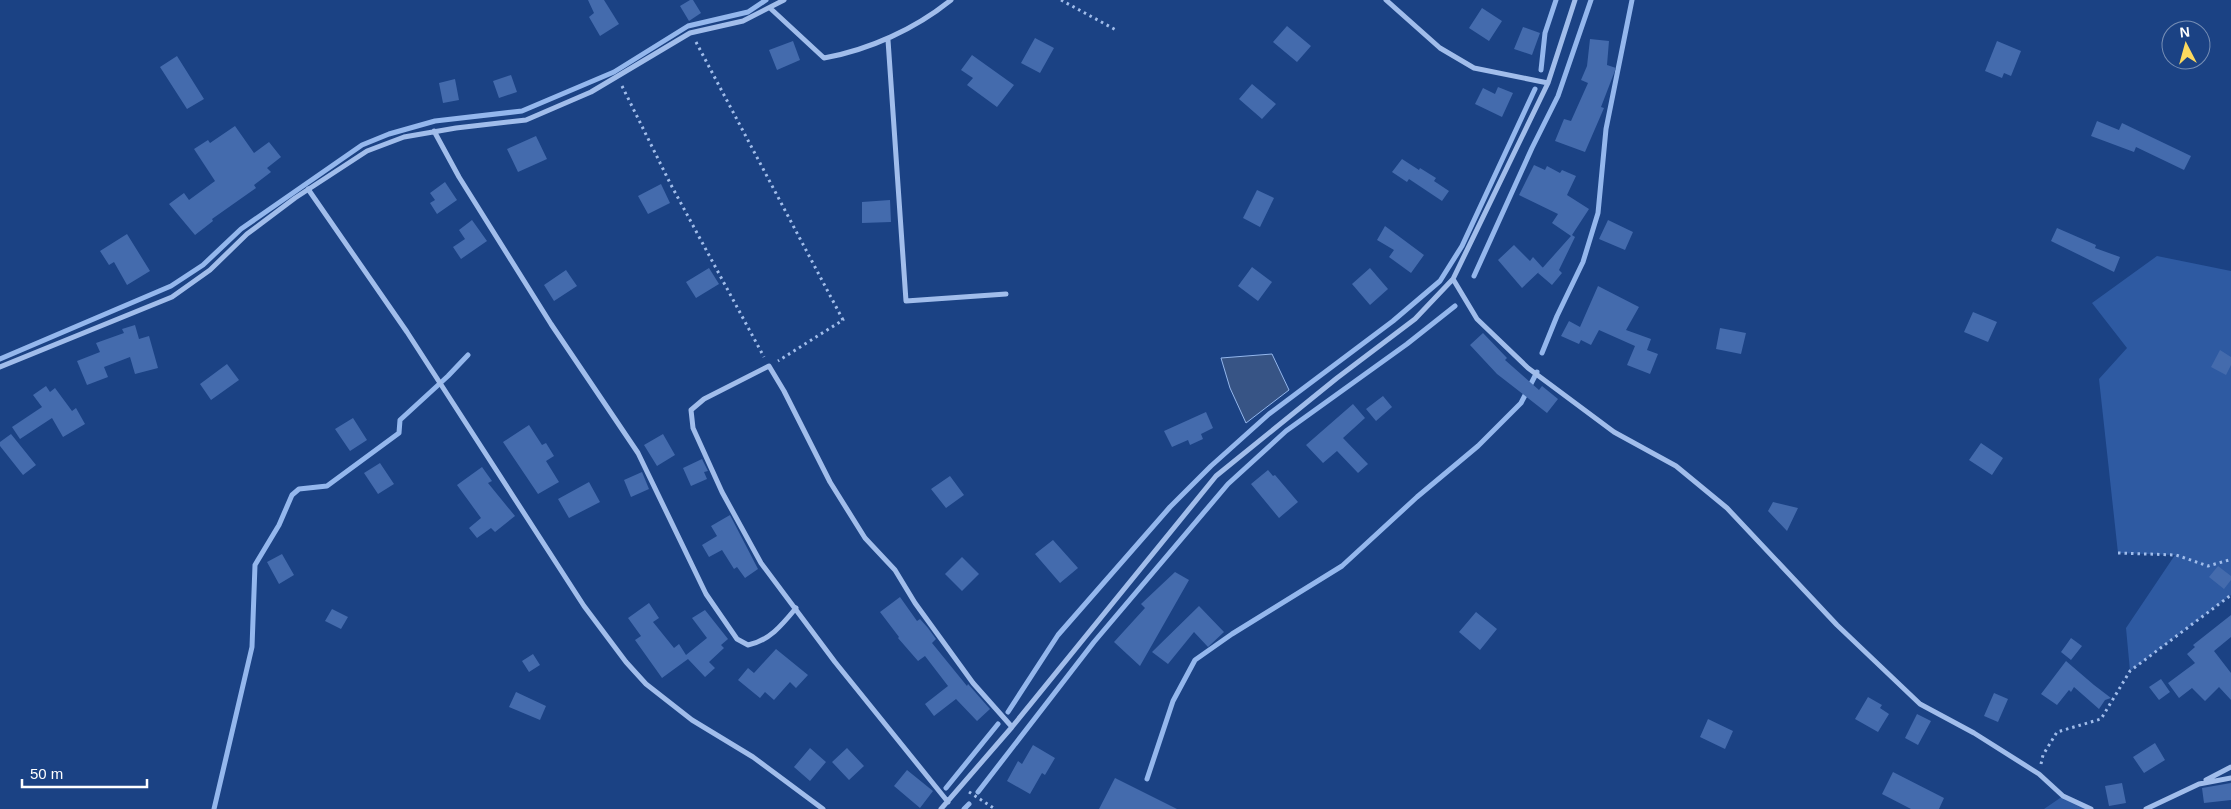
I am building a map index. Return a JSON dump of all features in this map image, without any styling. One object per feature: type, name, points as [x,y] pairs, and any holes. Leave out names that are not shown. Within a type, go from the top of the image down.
[{"type":"street","points":[[0,367],[172,297],[210,270],[247,234],[308,189],[367,151],[404,137],[434,131],[526,120],[591,92],[690,34],[743,21],[784,0]]},
{"type":"street","points":[[770,8],[824,58],[844,54],[888,40],[951,0]]},
{"type":"street","points":[[1386,0],[1440,48],[1474,68],[1548,83]]},
{"type":"street","points":[[941,809],[1012,727],[1216,476],[1337,378],[1415,319],[1454,280],[1548,83],[1575,0]]},
{"type":"street","points":[[888,40],[906,301],[1006,294]]},
{"type":"street","points":[[434,131],[459,177],[551,324],[638,453],[706,594],[737,639],[748,645],[762,642],[783,624],[796,608]]},
{"type":"street","points":[[308,189],[407,332],[584,606],[626,662],[646,684],[692,720],[753,757],[824,809]]},
{"type":"street","points":[[1454,280],[1476,319],[1528,368],[1614,432],[1676,466],[1727,508],[1837,625],[1920,704],[1974,733],[2039,774],[2063,796],[2091,809]]},
{"type":"street","points":[[948,802],[835,662],[761,562],[722,492],[693,428],[691,410],[704,399],[769,366],[784,391],[830,482],[865,538],[895,570],[915,604],[973,683],[1012,727]]},
{"type":"street","points":[[2146,809],[2231,767]]},
{"type":"street","points":[[2199,784],[2231,778]]},
{"type":"path","points":[[1061,0],[1116,30]]},
{"type":"path","points":[[618,76],[670,183],[769,366],[843,320],[698,44],[690,34]]},
{"type":"path","points":[[2118,553],[2176,555],[2208,566],[2231,561]]},
{"type":"path","points":[[2039,774],[2043,755],[2057,732],[2101,719],[2130,671],[2231,594]]},
{"type":"path","points":[[960,786],[995,809]]},
{"type":"shaded area","points":[[2157,256],[2231,271],[2231,595],[2130,671],[2126,628],[2175,555],[2118,553],[2099,379],[2127,348],[2092,303]]},
{"type":"shaded area","points":[[1272,354],[1289,390],[1246,423],[1230,388],[1221,358]]},
{"type":"shaded area","points":[[2063,796],[2091,809],[2044,809]]},
{"type":"building","points":[[588,0],[604,0],[619,24],[600,36],[589,17],[594,13]]},
{"type":"building","points":[[693,0],[701,13],[689,21],[680,6]]},
{"type":"building","points":[[1482,8],[1502,21],[1489,41],[1469,28]]},
{"type":"building","points":[[1287,26],[1311,46],[1297,62],[1273,42]]},
{"type":"building","points":[[1523,27],[1540,33],[1532,55],[1514,49]]},
{"type":"building","points":[[1035,38],[1054,48],[1040,73],[1021,63]]},
{"type":"building","points":[[1590,39],[1609,41],[1607,65],[1616,68],[1601,107],[1604,108],[1585,152],[1555,141],[1564,119],[1571,121],[1588,83],[1581,80],[1587,66]]},
{"type":"building","points":[[793,41],[800,60],[777,70],[769,50]]},
{"type":"building","points":[[1997,41],[2021,51],[2011,76],[2004,73],[2002,78],[1985,71]]},
{"type":"building","points":[[972,55],[1014,85],[997,107],[967,85],[973,78],[961,70]]},
{"type":"building","points":[[177,56],[204,99],[187,109],[160,67]]},
{"type":"building","points":[[511,75],[517,92],[499,98],[493,81]]},
{"type":"building","points":[[455,79],[459,100],[443,103],[439,83]]},
{"type":"building","points":[[1252,84],[1276,104],[1262,119],[1239,99]]},
{"type":"building","points":[[1498,87],[1513,93],[1502,117],[1475,104],[1483,88],[1495,94]]},
{"type":"building","points":[[2097,121],[2119,130],[2122,123],[2191,156],[2184,170],[2136,147],[2134,152],[2091,136]]},
{"type":"building","points":[[235,126],[254,153],[269,142],[281,157],[267,168],[271,172],[254,185],[256,188],[212,219],[213,221],[195,235],[169,204],[184,193],[189,200],[215,181],[194,149],[208,140],[210,143]]},
{"type":"building","points":[[536,136],[547,159],[518,172],[507,149]]},
{"type":"building","points":[[1402,159],[1436,178],[1434,181],[1449,191],[1442,201],[1409,179],[1407,182],[1392,172]]},
{"type":"building","points":[[1534,165],[1545,170],[1547,166],[1560,173],[1562,170],[1576,176],[1567,195],[1589,209],[1572,235],[1575,237],[1559,270],[1562,273],[1552,285],[1538,273],[1571,236],[1552,223],[1558,214],[1519,195]]},
{"type":"building","points":[[445,182],[457,200],[437,214],[430,203],[435,200],[430,193]]},
{"type":"building","points":[[661,184],[670,203],[648,214],[638,196]]},
{"type":"building","points":[[1257,190],[1274,198],[1260,227],[1243,218]]},
{"type":"building","points":[[890,200],[891,222],[862,223],[862,202]]},
{"type":"building","points":[[472,220],[487,241],[461,259],[453,247],[465,239],[459,230]]},
{"type":"building","points":[[1608,220],[1633,232],[1625,250],[1599,239]]},
{"type":"building","points":[[1385,226],[1424,255],[1411,273],[1389,257],[1394,250],[1377,240]]},
{"type":"building","points":[[2057,228],[2096,245],[2095,248],[2120,257],[2114,272],[2051,241]]},
{"type":"building","points":[[127,234],[150,271],[127,285],[114,262],[109,265],[100,251]]},
{"type":"building","points":[[1514,245],[1530,261],[1533,257],[1543,268],[1522,288],[1498,260]]},
{"type":"building","points":[[1252,267],[1272,282],[1258,301],[1238,286]]},
{"type":"building","points":[[709,268],[719,284],[696,298],[686,282]]},
{"type":"building","points":[[1370,268],[1388,289],[1370,305],[1352,284]]},
{"type":"building","points":[[566,270],[577,286],[554,301],[544,285]]},
{"type":"building","points":[[1598,286],[1639,307],[1626,330],[1651,339],[1647,350],[1658,354],[1650,374],[1627,365],[1635,346],[1599,330],[1591,345],[1581,340],[1579,344],[1561,336],[1569,321],[1580,327]]},
{"type":"building","points":[[1973,312],[1997,322],[1988,342],[1964,332]]},
{"type":"building","points":[[135,325],[139,339],[149,336],[158,368],[135,374],[130,357],[104,367],[108,377],[87,385],[77,361],[100,352],[96,343],[124,333],[122,329]]},
{"type":"building","points":[[1720,328],[1746,333],[1741,354],[1716,349]]},
{"type":"building","points":[[1483,333],[1507,358],[1505,360],[1539,390],[1542,386],[1558,399],[1547,413],[1497,374],[1470,345]]},
{"type":"building","points":[[2220,350],[2231,357],[2231,365],[2226,375],[2211,367]]},
{"type":"building","points":[[227,364],[239,380],[211,400],[200,384]]},
{"type":"building","points":[[46,386],[50,392],[55,388],[72,411],[76,408],[85,424],[63,437],[52,418],[20,439],[12,427],[42,407],[33,395]]},
{"type":"building","points":[[1383,396],[1392,407],[1376,421],[1366,409]]},
{"type":"building","points":[[1353,404],[1365,418],[1343,438],[1368,464],[1358,473],[1337,451],[1323,463],[1306,445]]},
{"type":"building","points":[[1206,412],[1213,428],[1201,434],[1203,439],[1190,445],[1188,440],[1172,447],[1164,431]]},
{"type":"building","points":[[353,418],[367,440],[350,451],[335,429]]},
{"type":"building","points":[[529,425],[542,445],[546,443],[554,456],[546,461],[559,482],[538,494],[503,442]]},
{"type":"building","points":[[11,434],[36,465],[23,475],[0,446],[0,442]]},
{"type":"building","points":[[663,434],[675,455],[657,466],[644,445]]},
{"type":"building","points":[[1981,443],[2003,458],[1992,475],[1969,460]]},
{"type":"building","points":[[702,459],[708,471],[704,472],[707,479],[691,486],[683,468]]},
{"type":"building","points":[[380,463],[394,484],[378,494],[364,473]]},
{"type":"building","points":[[482,467],[492,481],[488,483],[515,516],[495,532],[491,528],[477,538],[469,528],[481,518],[457,485]]},
{"type":"building","points":[[1268,470],[1273,476],[1275,475],[1298,502],[1279,518],[1251,484]]},
{"type":"building","points":[[642,472],[649,489],[631,497],[624,480]]},
{"type":"building","points":[[950,476],[964,495],[946,508],[931,489]]},
{"type":"building","points":[[589,482],[600,502],[569,518],[558,499]]},
{"type":"building","points":[[1773,502],[1798,508],[1787,531],[1768,511]]},
{"type":"building","points":[[730,515],[758,569],[745,578],[737,567],[734,569],[722,550],[709,557],[702,545],[717,536],[711,526]]},
{"type":"building","points":[[1053,540],[1078,568],[1060,583],[1035,554]]},
{"type":"building","points":[[282,554],[294,575],[279,584],[267,562]]},
{"type":"building","points":[[962,557],[979,574],[962,591],[945,574]]},
{"type":"building","points":[[2218,566],[2231,576],[2231,580],[2224,589],[2209,577]]},
{"type":"building","points":[[1175,572],[1189,580],[1140,666],[1114,642],[1145,608],[1141,604]]},
{"type":"building","points":[[900,597],[917,621],[920,619],[936,639],[932,643],[967,686],[968,684],[990,709],[977,721],[956,699],[934,716],[925,704],[948,686],[925,656],[918,661],[898,638],[880,612]]},
{"type":"building","points":[[649,603],[659,618],[653,622],[674,648],[679,644],[686,655],[707,638],[692,618],[705,610],[728,639],[721,645],[724,648],[709,662],[715,668],[705,677],[688,659],[662,678],[635,640],[641,636],[628,618]]},
{"type":"building","points":[[1199,606],[1224,632],[1208,647],[1194,632],[1168,664],[1152,652]]},
{"type":"building","points":[[332,609],[348,617],[341,629],[325,621]]},
{"type":"building","points":[[1476,612],[1497,629],[1480,650],[1459,632]]},
{"type":"building","points":[[2231,615],[2231,637],[2214,651],[2231,673],[2231,700],[2219,687],[2205,701],[2192,688],[2179,698],[2168,683],[2195,663],[2187,654],[2195,647],[2193,645]]},
{"type":"building","points":[[2071,638],[2082,646],[2071,660],[2061,652]]},
{"type":"building","points":[[776,649],[808,675],[796,688],[790,682],[774,700],[765,692],[760,698],[738,680],[748,668],[754,673]]},
{"type":"building","points":[[533,654],[540,665],[529,672],[522,661]]},
{"type":"building","points":[[2066,661],[2111,698],[2105,700],[2099,709],[2074,687],[2071,692],[2069,690],[2057,705],[2041,694]]},
{"type":"building","points":[[2161,679],[2170,692],[2159,700],[2149,687]]},
{"type":"building","points":[[516,692],[546,706],[540,720],[509,707]]},
{"type":"building","points":[[1994,693],[2008,699],[1998,722],[1984,716]]},
{"type":"building","points":[[1868,697],[1882,705],[1880,708],[1889,714],[1878,732],[1855,719]]},
{"type":"building","points":[[1917,714],[1931,721],[1918,745],[1905,738]]},
{"type":"building","points":[[1708,719],[1733,731],[1725,749],[1700,737]]},
{"type":"building","points":[[2155,743],[2165,760],[2144,773],[2133,757]]},
{"type":"building","points":[[1033,745],[1055,758],[1045,775],[1042,773],[1030,794],[1007,781],[1018,761],[1022,764]]},
{"type":"building","points":[[810,748],[826,762],[810,781],[794,767]]},
{"type":"building","points":[[847,748],[864,766],[849,780],[832,762]]},
{"type":"building","points":[[907,770],[933,791],[920,808],[894,786]]},
{"type":"building","points":[[1893,772],[1944,798],[1939,809],[1911,809],[1882,794]]},
{"type":"building","points":[[1115,778],[1177,809],[1099,809]]},
{"type":"building","points":[[2122,783],[2126,803],[2109,806],[2105,786]]},
{"type":"building","points":[[2231,783],[2231,800],[2204,803],[2202,788]]},
{"type":"waterway","points":[[0,359],[171,286],[203,265],[241,229],[362,145],[389,134],[435,121],[522,111],[614,72],[688,26],[748,12],[766,0]]},
{"type":"waterway","points":[[1541,70],[1545,33],[1556,0]]},
{"type":"waterway","points":[[1474,276],[1532,148],[1558,96],[1591,0]]},
{"type":"waterway","points":[[1542,353],[1557,316],[1583,262],[1598,213],[1606,129],[1632,0]]},
{"type":"waterway","points":[[1008,712],[1058,635],[1170,507],[1211,466],[1269,414],[1393,321],[1440,281],[1462,246],[1535,89]]},
{"type":"waterway","points":[[978,792],[1094,642],[1228,484],[1286,431],[1407,344],[1455,306]]},
{"type":"waterway","points":[[214,809],[252,647],[255,565],[279,525],[292,495],[299,489],[327,486],[399,433],[400,420],[468,355]]},
{"type":"waterway","points":[[1147,779],[1173,701],[1195,660],[1232,634],[1342,566],[1417,497],[1478,446],[1521,403],[1537,372]]},
{"type":"waterway","points":[[946,788],[998,724]]},
{"type":"waterway","points":[[964,809],[969,804]]}]
